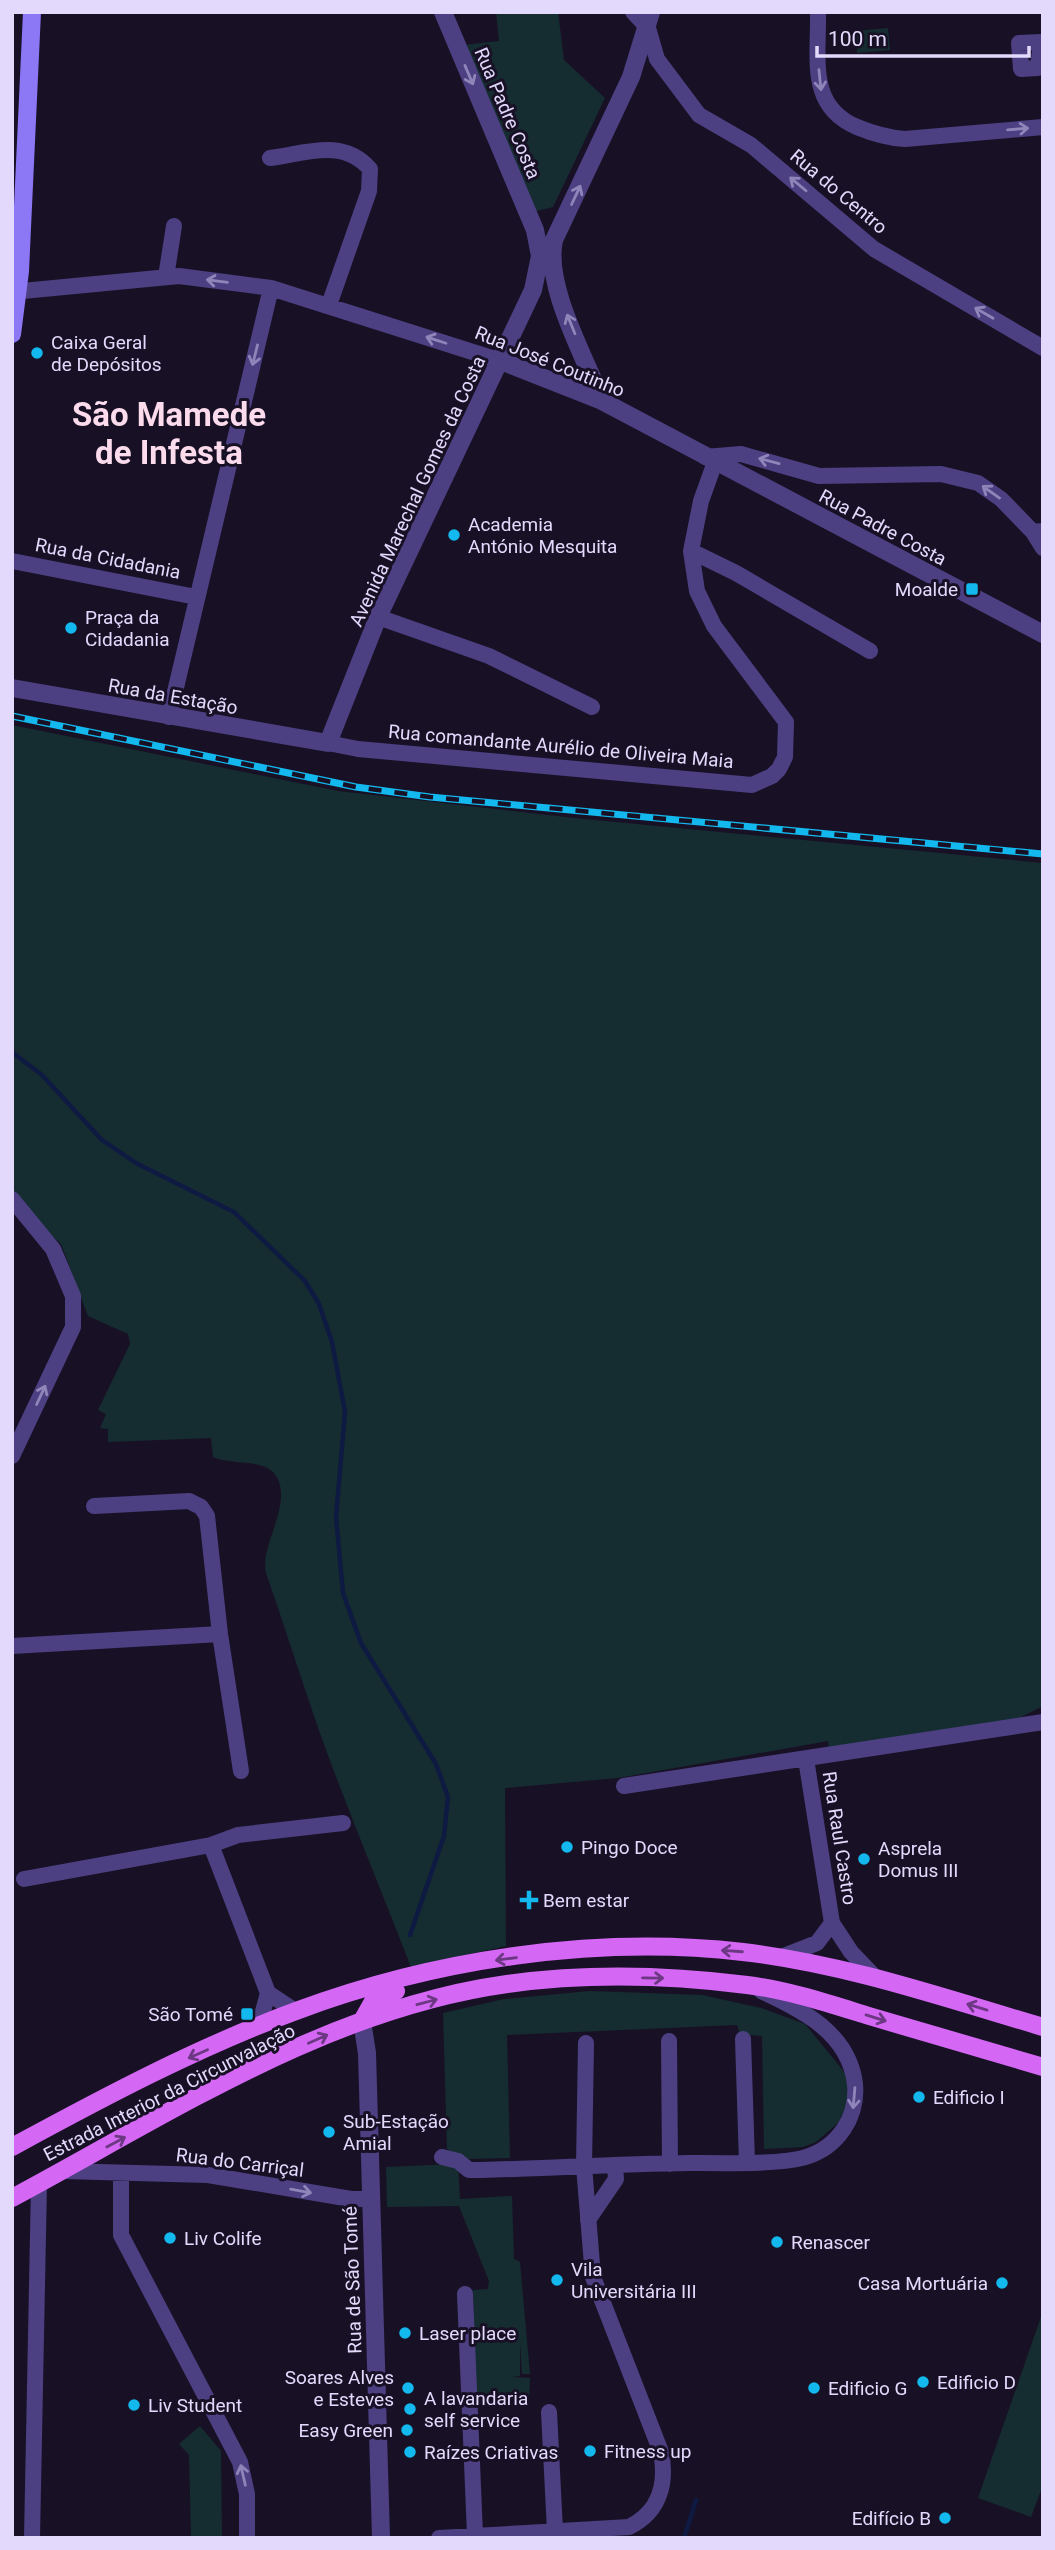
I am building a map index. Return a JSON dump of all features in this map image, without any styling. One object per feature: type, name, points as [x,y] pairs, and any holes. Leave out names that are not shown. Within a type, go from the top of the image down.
[{"type":"main road","points":[[12,334],[32,12]]},
{"type":"main road","points":[[12,2147],[125,2086],[295,2011],[329,1999],[451,1967],[563,1952],[662,1946],[779,1957],[875,1977],[1043,2027]]},
{"type":"main road","points":[[329,1999],[351,2008],[362,2021],[375,1998],[443,1979],[451,1967]]},
{"type":"main road","name":"Estrada Interior da Circunvalação","points":[[12,2198],[258,2066],[362,2021],[430,2000],[505,1984],[575,1976],[750,1985],[834,2006],[1043,2067]]},
{"type":"street","name":"Rua Padre Costa","points":[[443,12],[535,230],[602,401]]},
{"type":"street","points":[[633,12],[650,20]]},
{"type":"street","points":[[818,12],[822,98],[832,111],[847,123],[875,134],[896,138],[1043,127]]},
{"type":"street","name":"Avenida Marechal Gomes da Costa","points":[[328,743],[378,617],[501,361],[545,257],[631,78],[650,20]]},
{"type":"street","name":"Rua do Centro","points":[[650,20],[657,60],[699,115],[751,145],[874,249],[1043,348]]},
{"type":"street","points":[[271,158],[334,149],[351,152],[370,169],[369,191],[329,305]]},
{"type":"street","points":[[166,277],[174,226]]},
{"type":"street","points":[[535,230],[560,229]]},
{"type":"street","name":"Rua José Coutinho","points":[[15,291],[166,277],[271,288],[501,361],[602,401],[710,460]]},
{"type":"street","points":[[533,290],[546,287],[558,291]]},
{"type":"street","points":[[169,717],[271,288]]},
{"type":"street","points":[[870,651],[736,573],[691,551],[710,460],[741,454],[819,476],[941,474],[978,483],[1038,531],[1043,548]]},
{"type":"street","name":"Rua Padre Costa","points":[[710,460],[1043,634]]},
{"type":"street","name":"Rua comandante Aurélio de Oliveira Maia","points":[[328,743],[372,750],[752,785],[772,776],[785,757],[786,722],[714,626],[697,592],[691,551]]},
{"type":"street","name":"Rua da Cidadania","points":[[12,561],[196,597]]},
{"type":"street","points":[[378,617],[489,656],[592,707]]},
{"type":"street","name":"Rua da Estação","points":[[12,688],[328,743]]},
{"type":"street","points":[[12,1199],[53,1249],[73,1296],[73,1327],[12,1456]]},
{"type":"street","points":[[94,1506],[189,1501],[201,1507],[208,1516],[220,1634],[241,1771]]},
{"type":"street","points":[[12,1646],[220,1634]]},
{"type":"street","points":[[624,1786],[1043,1722]]},
{"type":"street","name":"Rua Raul Castro","points":[[806,1759],[832,1923],[851,1952],[875,1977]]},
{"type":"street","points":[[24,1879],[211,1845],[239,1835],[343,1823]]},
{"type":"street","points":[[211,1845],[268,1993],[295,2011]]},
{"type":"street","name":"Rua Raul Castro","points":[[779,1957],[817,1943],[832,1923]]},
{"type":"street","points":[[442,2157],[458,2161],[469,2170],[747,2162],[805,2157],[823,2149],[843,2133],[852,2113],[856,2094],[854,2076],[846,2054],[830,2033],[793,2006],[750,1985]]},
{"type":"street","points":[[259,2026],[268,1993]]},
{"type":"street","name":"Rua de São Tomé","points":[[362,2021],[367,2053],[381,2538]]},
{"type":"street","points":[[743,2039],[747,2162]]},
{"type":"street","points":[[669,2040],[670,2164]]},
{"type":"street","points":[[439,2538],[611,2530],[641,2521],[662,2491],[665,2472],[661,2452],[596,2289],[583,2166],[586,2043]]},
{"type":"street","points":[[612,2185],[646,2165]]},
{"type":"street","points":[[589,2220],[612,2185],[617,2174],[614,2166]]},
{"type":"street","name":"Rua do Carriçal","points":[[63,2171],[208,2175],[351,2199],[370,2199]]},
{"type":"street","points":[[121,2173],[121,2235],[240,2462],[247,2494],[247,2538]]},
{"type":"street","points":[[32,2538],[39,2184]]},
{"type":"street","points":[[465,2294],[475,2535]]},
{"type":"street","points":[[549,2412],[555,2531]]},
{"type":"green space","points":[[496,12],[558,12],[564,60],[605,98],[553,207],[533,212],[464,45],[499,41]]},
{"type":"green space","points":[[888,28],[890,50],[857,53],[857,31]]},
{"type":"green space","points":[[12,725],[338,791],[574,818],[1043,863],[1043,1706],[1017,1719],[829,1748],[828,1741],[618,1778],[505,1788],[506,1946],[411,1967],[329,1758],[267,1576],[267,1552],[281,1497],[280,1485],[274,1473],[262,1466],[213,1457],[211,1438],[108,1442],[108,1429],[100,1428],[106,1414],[98,1410],[130,1344],[128,1334],[88,1316],[61,1244],[12,1196]]},
{"type":"green space","points":[[590,1991],[702,1995],[761,2008],[805,2024],[846,2074],[850,2088],[846,2107],[838,2123],[816,2142],[803,2147],[764,2149],[762,2036],[740,2034],[737,2025],[507,2035],[510,2158],[465,2159],[447,2149],[443,2013],[504,1999]]},
{"type":"green space","points":[[458,2166],[460,2199],[512,2196],[514,2259],[520,2262],[530,2374],[522,2374],[520,2341],[520,2376],[512,2377],[530,2378],[529,2398],[476,2400],[473,2290],[488,2289],[489,2281],[459,2206],[387,2207],[386,2167]]},
{"type":"green space","points":[[1042,2314],[1043,2485],[1031,2517],[978,2498]]},
{"type":"green space","points":[[200,2426],[221,2451],[222,2538],[191,2538],[189,2455],[179,2444]]},
{"type":"waterway","points":[[12,1052],[42,1075],[102,1140],[136,1163],[234,1212],[305,1281],[319,1304],[332,1342],[345,1412],[336,1517],[343,1593],[361,1643],[436,1764],[448,1797],[444,1836],[410,1935]]},
{"type":"waterway","points":[[684,2538],[696,2500]]},
{"type":"railway","points":[[12,716],[356,787],[430,797],[1043,854]]},
{"type":"place","name":"Caixa Geral de Depósitos","points":[[37,353]]},
{"type":"place","name":"Academia António Mesquita","points":[[454,535]]},
{"type":"place","name":"Moalde","points":[[972,589]]},
{"type":"place","name":"Praça da Cidadania","points":[[71,628]]},
{"type":"place","name":"Pingo Doce","points":[[567,1847]]},
{"type":"place","name":"Asprela Domus III","points":[[864,1859]]},
{"type":"place","name":"Bem estar","points":[[529,1900]]},
{"type":"place","name":"São Tomé","points":[[247,2014]]},
{"type":"place","name":"Edificio I","points":[[919,2097]]},
{"type":"place","name":"Sub-Estação Amial","points":[[329,2132]]},
{"type":"place","name":"Liv Colife","points":[[170,2238]]},
{"type":"place","name":"Renascer","points":[[777,2242]]},
{"type":"place","name":"Vila Universitária III","points":[[557,2280]]},
{"type":"place","name":"Casa Mortuária","points":[[1002,2283]]},
{"type":"place","name":"Laser place","points":[[405,2333]]},
{"type":"place","name":"Edificio D","points":[[923,2382]]},
{"type":"place","name":"Soares Alves e Esteves","points":[[408,2388]]},
{"type":"place","name":"Edificio G","points":[[814,2388]]},
{"type":"place","name":"Liv Student","points":[[134,2405]]},
{"type":"place","name":"A lavandaria self service","points":[[410,2409]]},
{"type":"place","name":"Easy Green","points":[[407,2430]]},
{"type":"place","name":"Fitness up","points":[[590,2451]]},
{"type":"place","name":"Raízes Criativas","points":[[410,2452]]},
{"type":"place","name":"Edifício B","points":[[945,2518]]},
{"type":"district","name":"São Mamede de Infesta","points":[[169,433]]}]
